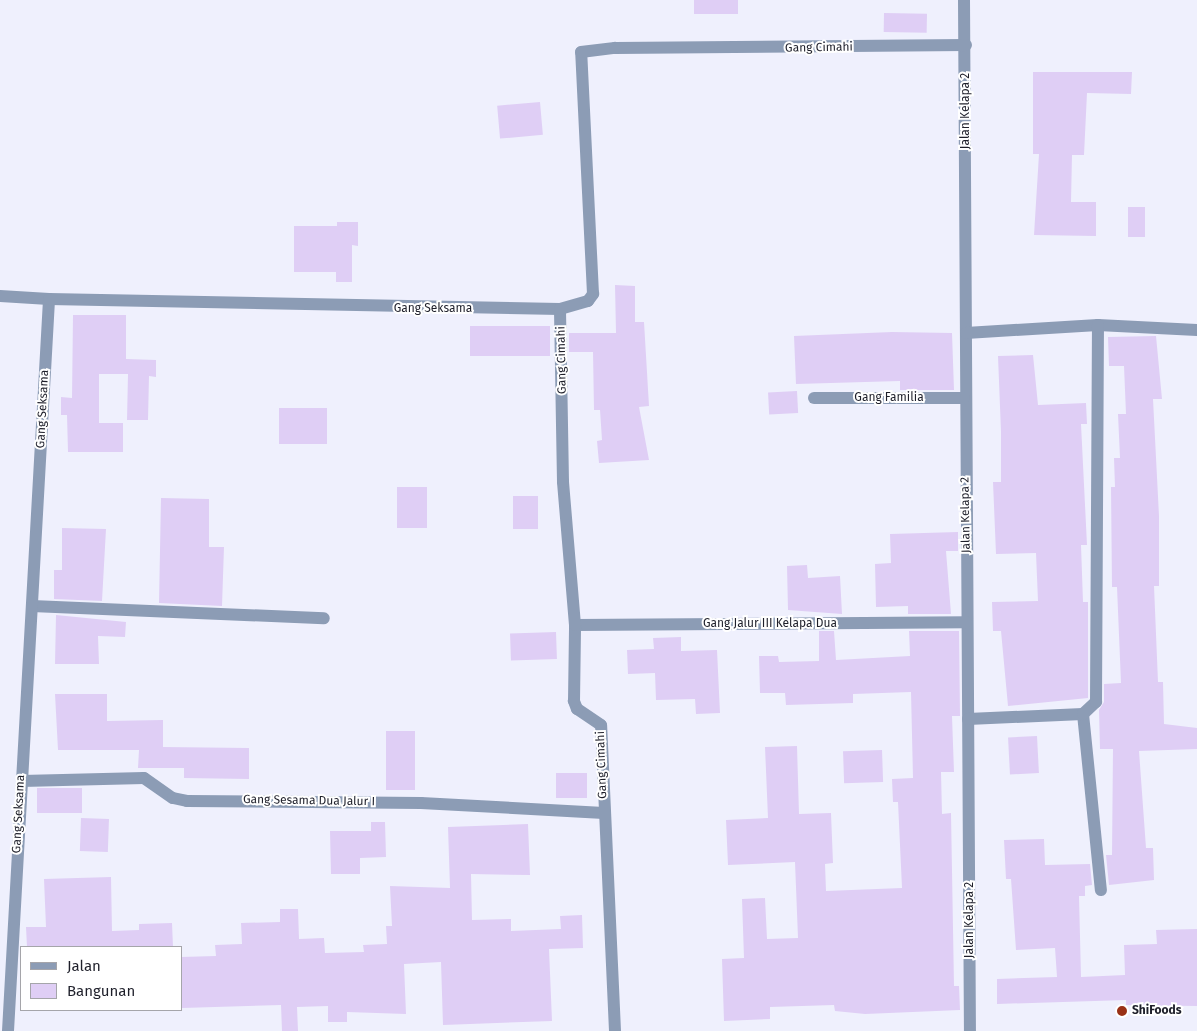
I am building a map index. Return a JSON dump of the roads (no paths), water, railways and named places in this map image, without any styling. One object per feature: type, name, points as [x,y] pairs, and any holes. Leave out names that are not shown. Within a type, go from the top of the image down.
[{"type":"street","name":"Jalan Kelapa 2","points":[[964,0],[966,46],[966,333],[964,398],[970,1031]]},
{"type":"street","name":"Gang Cimahi","points":[[615,1031],[601,725],[577,709],[574,701],[574,626],[563,482],[560,310],[588,302],[594,294],[581,52],[615,48],[966,46]]},
{"type":"street","points":[[0,296],[49,298]]},
{"type":"street","name":"Gang Seksama","points":[[8,1031],[49,298],[560,310]]},
{"type":"street","points":[[968,719],[1083,714],[1094,708],[1098,695],[1098,326]]},
{"type":"street","points":[[966,333],[1098,326],[1197,330]]},
{"type":"street","name":"Gang Familia","points":[[814,398],[964,398]]},
{"type":"street","points":[[32,606],[324,618]]},
{"type":"street","name":"Gang Jalur III Kelapa Dua","points":[[574,626],[966,622]]},
{"type":"street","points":[[1083,714],[1100,890]]},
{"type":"street","name":"Gang Sesama Dua Jalur I","points":[[22,781],[144,778],[173,798],[187,801],[421,803],[604,813]]},
{"type":"place","name":"ShiFoods","points":[[1122,1011]]}]
